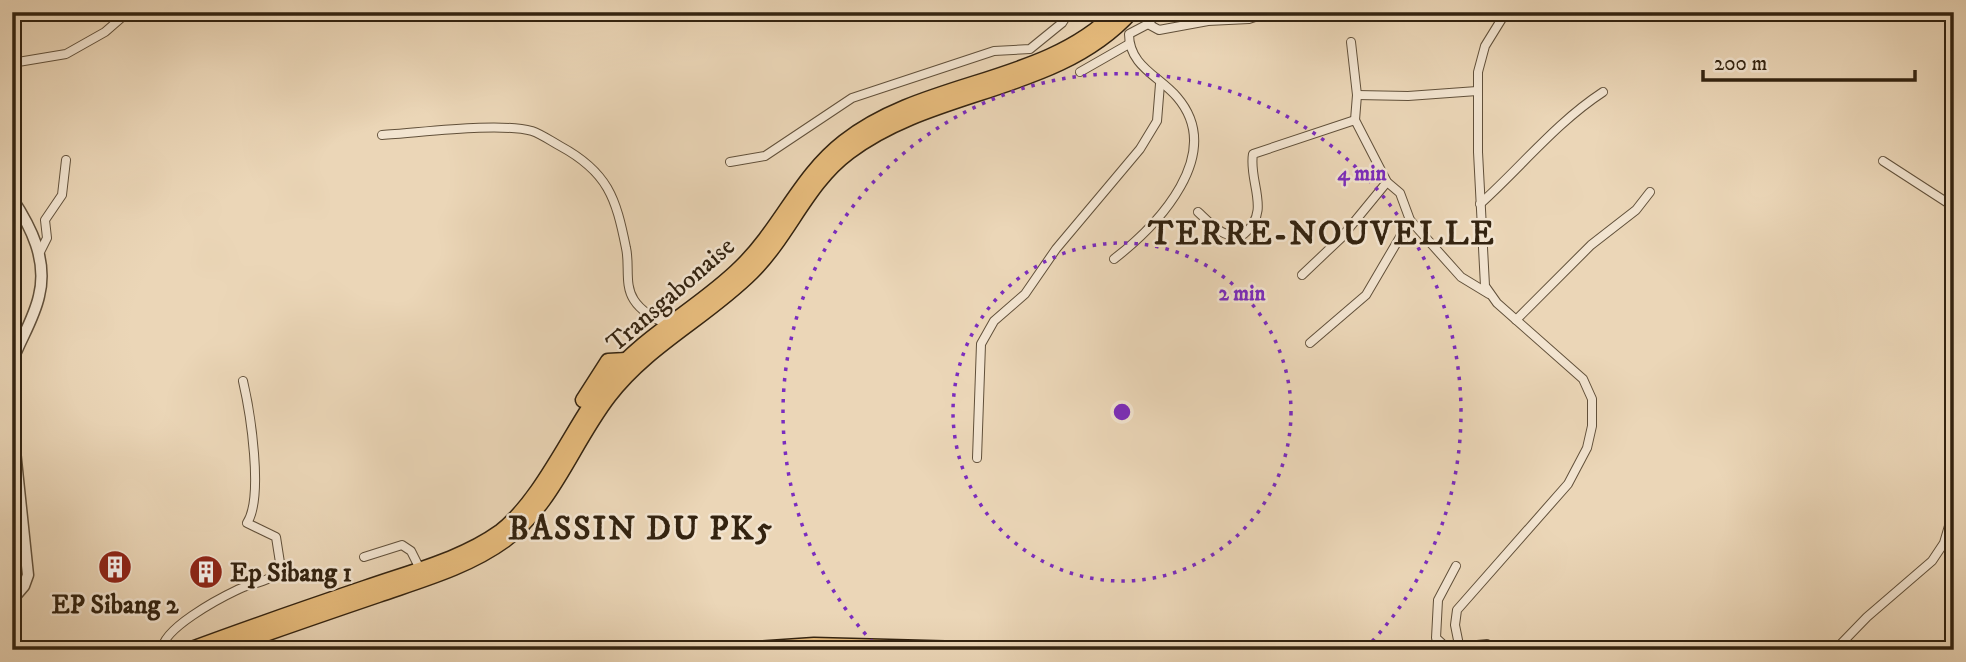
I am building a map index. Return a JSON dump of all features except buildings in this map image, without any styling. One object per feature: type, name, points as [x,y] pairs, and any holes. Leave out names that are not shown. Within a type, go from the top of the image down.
[{"type":"highway","name":"Transgabonaise","points":[[189,650],[420,569],[481,544],[502,530],[530,498],[597,396],[626,360],[741,267],[767,237],[813,170],[860,130],[897,111],[1032,55],[1084,38],[1116,12]]},
{"type":"highway","name":"Transgabonaise","points":[[220,650],[426,578],[472,559],[499,544],[527,522],[542,503],[596,415],[623,378],[755,269],[782,234],[810,189],[849,152],[888,128],[1076,55],[1115,28],[1131,12]]},
{"type":"highway","points":[[742,650],[827,645],[1001,650]]},
{"type":"street","points":[[12,63],[66,54],[105,32],[128,12]]},
{"type":"street","points":[[730,162],[765,156],[852,99],[994,51],[1032,55],[1069,12]]},
{"type":"street","points":[[1114,259],[1151,229],[1185,177],[1191,155],[1192,123],[1177,97],[1143,67],[1129,44],[1129,34],[1148,24],[1158,12]]},
{"type":"street","points":[[1148,24],[1158,30],[1208,21],[1249,19],[1270,12]]},
{"type":"street","points":[[1489,294],[1484,276],[1480,204],[1478,72],[1485,46],[1506,12]]},
{"type":"street","points":[[1352,42],[1357,95],[1355,120],[1387,182],[1400,193],[1410,220],[1461,277],[1489,294],[1572,368],[1590,389],[1591,435],[1587,448],[1568,485],[1457,610],[1455,625],[1460,650]]},
{"type":"street","points":[[1080,72],[1129,44]]},
{"type":"street","points":[[977,458],[978,359],[985,336],[994,321],[1025,294],[1056,249],[1140,149],[1157,121],[1160,84]]},
{"type":"street","points":[[1357,95],[1477,91]]},
{"type":"street","points":[[1480,204],[1510,178],[1565,121],[1603,92]]},
{"type":"street","points":[[1198,212],[1222,232],[1231,236],[1244,234],[1256,219],[1259,204],[1253,154],[1355,120]]},
{"type":"street","points":[[382,135],[489,129],[532,131],[574,154],[592,168],[614,196],[627,250],[628,286],[634,300],[658,321],[668,325]]},
{"type":"street","points":[[38,254],[47,238],[45,220],[62,195],[66,160]]},
{"type":"street","points":[[1883,161],[1954,207]]},
{"type":"street","points":[[1302,275],[1340,237],[1387,182]]},
{"type":"street","points":[[1516,320],[1591,245],[1636,210],[1650,192]]},
{"type":"street","points":[[12,198],[30,226],[38,254],[40,294],[12,362]]},
{"type":"street","points":[[1310,343],[1366,295],[1410,220]]},
{"type":"street","points":[[162,650],[163,640],[171,632],[203,610],[237,590],[272,577],[281,569],[276,537],[247,523],[250,518],[254,478],[254,435],[243,381]]},
{"type":"street","points":[[12,422],[28,575],[24,586],[12,600]]},
{"type":"street","points":[[1835,650],[1867,617],[1932,561],[1944,543],[1954,509]]},
{"type":"street","points":[[364,557],[401,545],[411,551],[420,569]]},
{"type":"street","points":[[1449,650],[1436,639],[1438,600],[1456,566]]},
{"type":"street","points":[[1469,650],[1477,645],[1488,644],[1495,650]]},
{"type":"place","name":"EP Sibang 2","points":[[115,567]]},
{"type":"place","name":"Ep Sibang 1","points":[[206,572]]},
{"type":"district","name":"TERRE-NOUVELLE","points":[[1322,232]]},
{"type":"district","name":"BASSIN DU PK5","points":[[641,527]]}]
